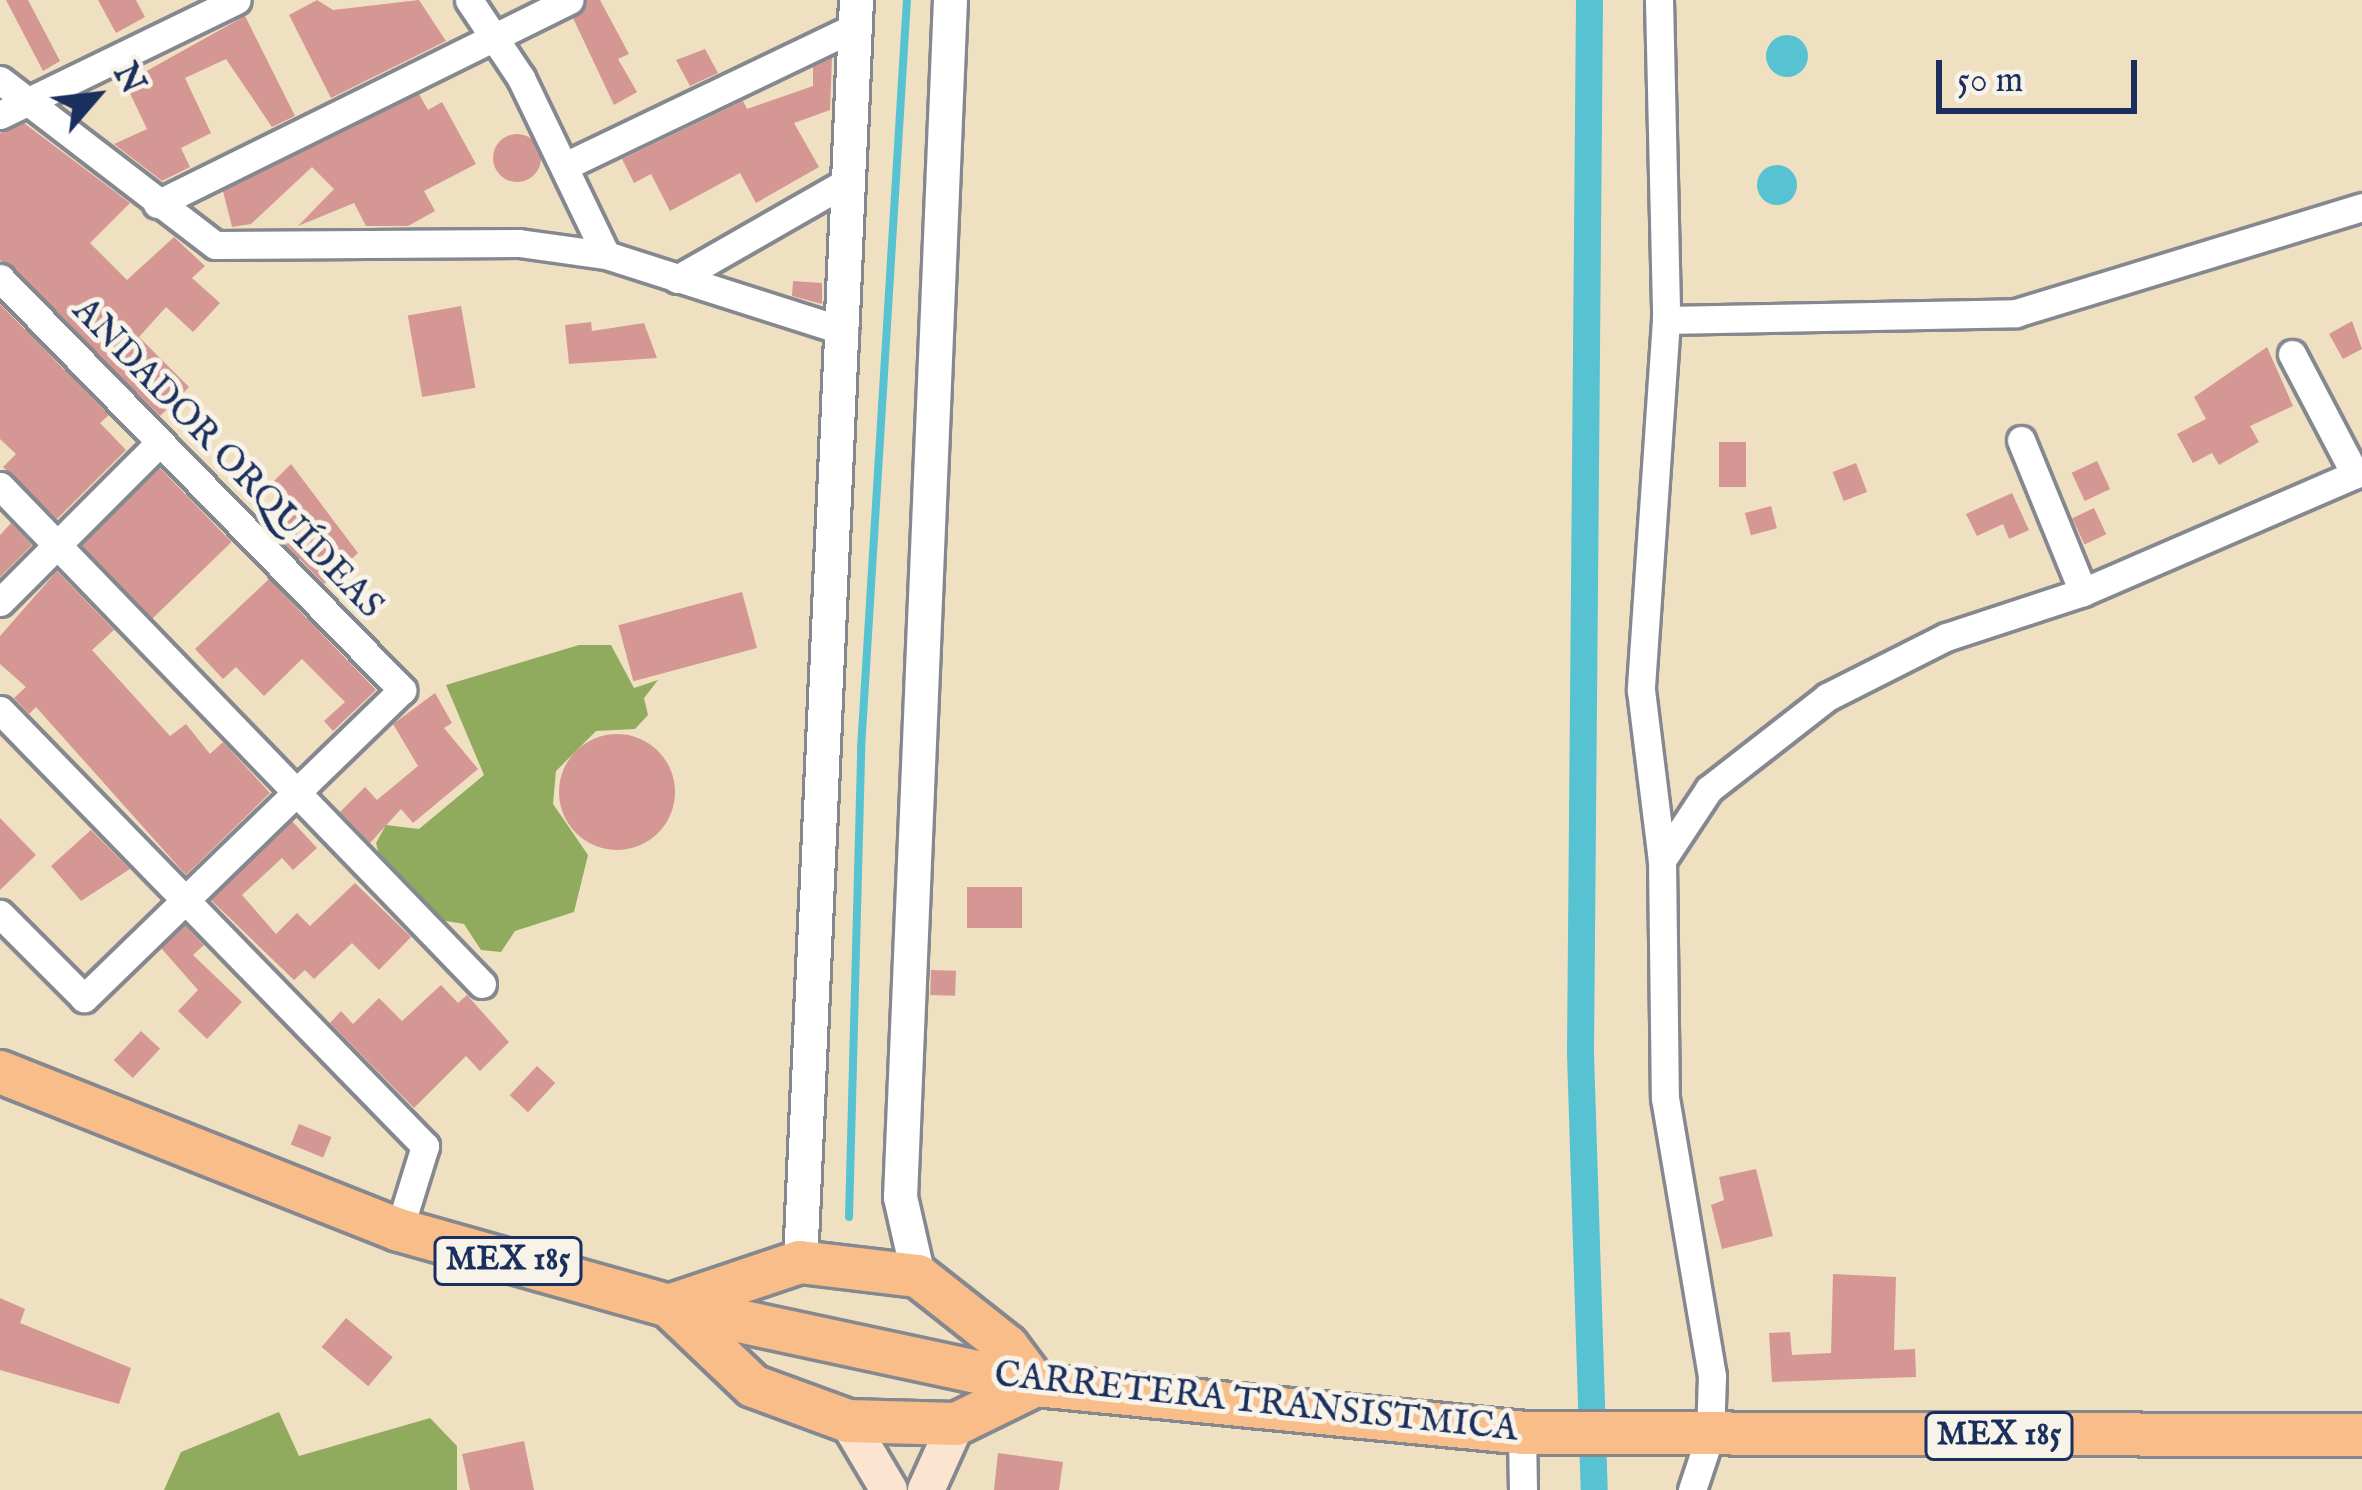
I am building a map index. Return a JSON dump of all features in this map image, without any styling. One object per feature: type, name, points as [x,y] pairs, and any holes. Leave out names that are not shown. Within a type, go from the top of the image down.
[{"type":"main road","name":"CARRETERA TRANSISTMICA","points":[[0,1072],[398,1230],[669,1306],[1036,1385],[1537,1434]]},
{"type":"main road","points":[[800,1262],[918,1276],[1007,1346],[1036,1385],[956,1424],[848,1421],[753,1386],[669,1306],[800,1262]]},
{"type":"main road","points":[[848,1421],[889,1490]]},
{"type":"main road","points":[[926,1490],[956,1424]]},
{"type":"main road","name":"MEX 185","points":[[1537,1434],[2362,1436]]},
{"type":"street","points":[[7,98],[56,94],[237,0]]},
{"type":"street","points":[[469,0],[496,38],[567,165],[606,255]]},
{"type":"street","points":[[157,204],[569,0]]},
{"type":"street","points":[[918,1276],[901,1173],[950,0]]},
{"type":"street","points":[[1659,0],[1666,320],[1641,690],[1662,860],[1665,1098],[1712,1376],[1710,1436],[1693,1490]]},
{"type":"street","points":[[567,165],[855,14]]},
{"type":"street","points":[[800,1262],[855,14]]},
{"type":"street","points":[[7,98],[215,245],[519,243],[606,255],[844,331]]},
{"type":"street","points":[[677,279],[848,182]]},
{"type":"street","points":[[1666,320],[2016,313],[2362,207]]},
{"type":"street","name":"ANDADOR ORQUÍDEAS","points":[[0,278],[403,690],[298,802]]},
{"type":"street","points":[[1662,860],[1762,737],[1946,637],[2083,592],[2359,472],[2292,354]]},
{"type":"street","points":[[2021,440],[2083,592]]},
{"type":"street","points":[[0,602],[160,442]]},
{"type":"street","points":[[0,486],[298,802],[482,983]]},
{"type":"street","points":[[0,710],[425,1146],[398,1230]]},
{"type":"street","points":[[0,914],[84,998],[189,907],[298,802]]},
{"type":"street","points":[[1523,1490],[1537,1434]]},
{"type":"green space","points":[[579,645],[611,645],[634,688],[658,680],[644,698],[648,715],[635,729],[596,731],[556,771],[553,804],[588,855],[574,912],[515,931],[501,952],[481,950],[464,924],[434,919],[385,875],[376,843],[386,825],[419,829],[484,775],[446,685]]},
{"type":"green space","points":[[279,1412],[299,1456],[430,1418],[457,1446],[457,1490],[164,1490],[181,1452]]},
{"type":"water","points":[[1787,35],[1802,41],[1808,56],[1802,71],[1787,77],[1772,71],[1766,56],[1772,41]]},
{"type":"water","points":[[1777,165],[1791,171],[1797,185],[1791,199],[1777,205],[1763,199],[1757,185],[1763,171]]},
{"type":"building","points":[[6,0],[28,0],[60,61],[43,71]]},
{"type":"building","points":[[98,0],[136,0],[145,17],[116,33]]},
{"type":"building","points":[[317,0],[333,10],[419,0],[446,41],[331,98],[289,15]]},
{"type":"building","points":[[587,0],[600,0],[629,54],[618,59],[637,92],[614,105],[573,18]]},
{"type":"building","points":[[245,16],[295,116],[272,127],[226,59],[185,78],[211,133],[181,148],[190,167],[162,181],[114,144],[147,129],[125,83]]},
{"type":"building","points":[[705,49],[718,73],[690,86],[676,60]]},
{"type":"building","points":[[832,58],[830,110],[794,123],[819,167],[756,203],[740,173],[670,211],[651,174],[634,183],[622,159],[743,101],[747,109],[813,86],[813,67]]},
{"type":"building","points":[[419,94],[428,110],[442,102],[476,164],[424,191],[435,211],[408,226],[366,226],[354,203],[298,226],[334,189],[312,167],[251,224],[232,227],[223,191]]},
{"type":"building","points":[[24,123],[130,203],[90,243],[127,280],[174,237],[205,266],[192,278],[220,303],[193,332],[166,307],[139,337],[189,387],[160,416],[0,260],[0,133]]},
{"type":"building","points":[[517,134],[534,141],[541,158],[534,175],[517,182],[500,175],[493,158],[500,141]]},
{"type":"building","points":[[793,281],[822,283],[822,304],[792,296]]},
{"type":"building","points":[[0,304],[109,415],[100,423],[126,450],[57,519],[3,467],[16,454],[0,439]]},
{"type":"building","points":[[461,306],[475,388],[422,397],[408,315]]},
{"type":"building","points":[[2352,321],[2362,349],[2343,359],[2329,334]]},
{"type":"building","points":[[591,322],[592,331],[644,323],[657,358],[569,364],[565,325]]},
{"type":"building","points":[[2267,347],[2293,406],[2250,426],[2259,442],[2219,465],[2212,453],[2193,463],[2177,434],[2206,419],[2194,397]]},
{"type":"building","points":[[1719,442],[1746,442],[1746,487],[1719,487]]},
{"type":"building","points":[[2097,461],[2110,489],[2085,501],[2072,473]]},
{"type":"building","points":[[1856,463],[1867,492],[1844,501],[1833,472]]},
{"type":"building","points":[[291,464],[358,553],[324,584],[275,534],[301,508],[274,481]]},
{"type":"building","points":[[160,468],[232,542],[152,619],[81,544]]},
{"type":"building","points":[[2012,493],[2029,530],[2009,539],[2003,524],[1977,536],[1966,514]]},
{"type":"building","points":[[1771,506],[1777,528],[1751,535],[1745,513]]},
{"type":"building","points":[[2094,508],[2106,534],[2085,544],[2072,518]]},
{"type":"building","points":[[11,523],[32,545],[0,577],[0,535]]},
{"type":"building","points":[[57,571],[114,630],[92,650],[170,736],[186,724],[210,754],[223,742],[270,793],[186,875],[36,707],[29,714],[14,698],[26,687],[0,664],[0,636]]},
{"type":"building","points":[[269,579],[376,690],[333,731],[324,721],[345,702],[302,659],[264,696],[236,667],[223,679],[195,649]]},
{"type":"building","points":[[742,592],[757,648],[633,681],[618,625]]},
{"type":"building","points":[[435,693],[452,723],[444,728],[478,769],[413,823],[401,809],[370,843],[340,812],[365,787],[377,800],[418,766],[393,724]]},
{"type":"building","points":[[617,734],[639,739],[658,751],[670,770],[675,792],[670,814],[658,833],[639,845],[617,850],[595,845],[576,833],[564,814],[559,792],[564,770],[576,751],[595,739]]},
{"type":"building","points":[[0,818],[36,855],[0,890]]},
{"type":"building","points":[[292,821],[317,848],[293,870],[282,858],[242,895],[276,934],[297,913],[310,926],[355,883],[411,937],[379,970],[352,943],[314,979],[305,970],[294,980],[211,900]]},
{"type":"building","points":[[91,830],[130,869],[81,901],[51,866]]},
{"type":"building","points":[[967,887],[1022,887],[1022,928],[967,928]]},
{"type":"building","points":[[185,925],[204,945],[193,955],[242,1002],[207,1039],[178,1011],[198,990],[161,948]]},
{"type":"building","points":[[931,970],[956,971],[955,996],[930,995]]},
{"type":"building","points":[[441,985],[458,1003],[467,995],[509,1042],[480,1071],[466,1056],[414,1108],[330,1023],[341,1011],[353,1024],[379,998],[402,1021]]},
{"type":"building","points":[[141,1031],[160,1049],[133,1078],[114,1060]]},
{"type":"building","points":[[537,1066],[555,1083],[528,1112],[510,1095]]},
{"type":"building","points":[[299,1124],[331,1137],[323,1158],[291,1144]]},
{"type":"building","points":[[1756,1169],[1773,1236],[1722,1249],[1711,1205],[1724,1200],[1719,1177]]},
{"type":"building","points":[[1833,1274],[1896,1277],[1894,1350],[1915,1349],[1916,1377],[1772,1382],[1769,1333],[1790,1332],[1792,1355],[1831,1353]]},
{"type":"building","points":[[0,1298],[25,1309],[20,1323],[131,1368],[119,1404],[0,1370]]},
{"type":"building","points":[[346,1318],[393,1357],[368,1386],[322,1347]]},
{"type":"building","points":[[524,1441],[534,1490],[470,1490],[462,1454]]},
{"type":"building","points":[[998,1453],[1063,1462],[1059,1490],[994,1490]]},
{"type":"waterway","points":[[849,1217],[861,749],[907,0]]},
{"type":"waterway","points":[[1589,0],[1580,1053],[1594,1490]]}]
